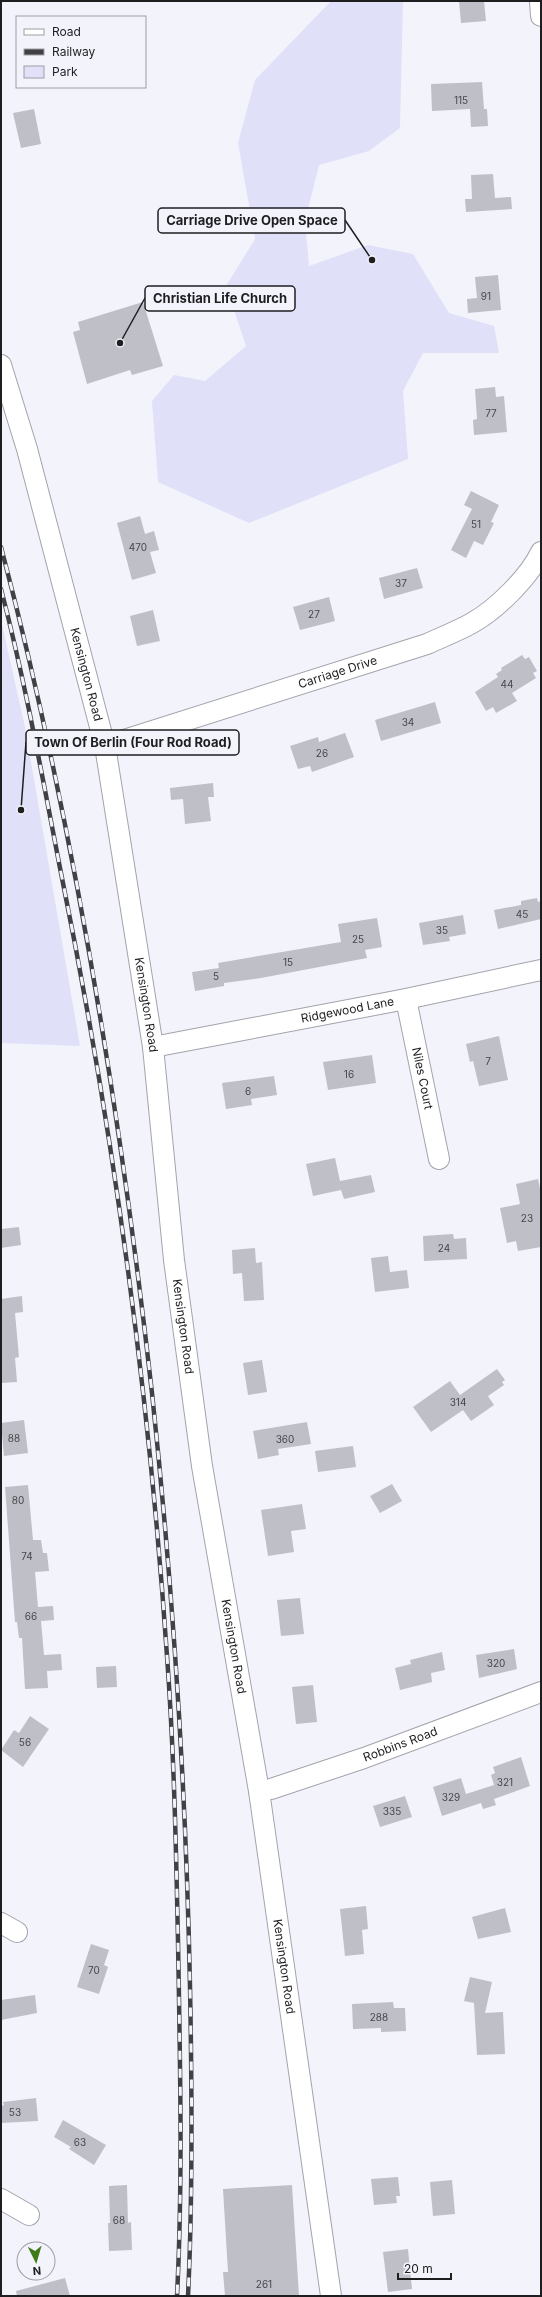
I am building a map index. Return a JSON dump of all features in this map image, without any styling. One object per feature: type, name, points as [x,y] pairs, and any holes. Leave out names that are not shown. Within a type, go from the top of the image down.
[{"type":"street","points":[[540,1],[541,16]]},
{"type":"street","name":"Kensington Road","points":[[1,365],[27,449],[105,746],[153,1046],[174,1260],[202,1466],[259,1791],[331,2296]]},
{"type":"street","name":"Carriage Drive","points":[[105,746],[427,644],[473,623],[507,596],[537,562],[541,552]]},
{"type":"street","name":"Ridgewood Lane","points":[[153,1046],[406,998],[541,970]]},
{"type":"street","name":"Niles Court","points":[[406,998],[439,1159]]},
{"type":"street","name":"Robbins Road","points":[[259,1791],[271,1789],[364,1758],[541,1692]]},
{"type":"street","points":[[1,2199],[29,2215]]},
{"type":"green space","points":[[331,1],[403,1],[400,128],[369,151],[319,165],[305,221],[309,266],[368,245],[413,254],[449,313],[494,326],[499,353],[423,353],[403,391],[408,459],[249,523],[158,482],[152,401],[174,375],[205,381],[246,346],[226,286],[255,239],[238,143],[255,80]]},
{"type":"green space","points":[[1,620],[25,727],[80,1046],[1,1043]]},
{"type":"building","points":[[459,1],[484,1],[486,21],[461,23]]},
{"type":"building","points":[[482,82],[484,109],[487,109],[488,126],[471,127],[470,109],[432,111],[431,84]]},
{"type":"building","points":[[34,109],[41,144],[21,148],[13,113]]},
{"type":"building","points":[[493,174],[495,198],[511,197],[512,209],[466,212],[465,199],[472,199],[471,175]]},
{"type":"building","points":[[498,275],[501,310],[468,313],[467,299],[477,298],[475,277]]},
{"type":"building","points":[[143,302],[163,366],[132,375],[130,370],[87,384],[73,332],[80,330],[78,322]]},
{"type":"building","points":[[495,387],[496,397],[504,396],[507,432],[474,435],[473,420],[477,419],[475,389]]},
{"type":"building","points":[[471,491],[499,505],[491,522],[494,523],[483,545],[474,541],[466,558],[451,550],[472,509],[464,505]]},
{"type":"building","points":[[140,516],[145,534],[154,531],[159,550],[150,552],[156,573],[132,580],[117,523]]},
{"type":"building","points":[[417,568],[423,588],[384,599],[379,578]]},
{"type":"building","points":[[329,597],[335,621],[300,630],[293,607]]},
{"type":"building","points":[[153,610],[160,641],[137,646],[130,616]]},
{"type":"building","points":[[522,655],[525,659],[529,657],[537,671],[533,673],[536,678],[512,693],[517,701],[496,713],[493,707],[486,711],[475,692],[498,677],[496,674],[502,670],[501,668]]},
{"type":"building","points":[[435,702],[441,723],[381,741],[375,720]]},
{"type":"building","points":[[345,733],[354,757],[312,772],[310,766],[298,769],[290,746],[318,737],[319,742]]},
{"type":"building","points":[[213,783],[214,797],[208,797],[211,821],[185,824],[183,799],[171,800],[170,788]]},
{"type":"building","points":[[537,898],[538,902],[541,901],[541,919],[498,929],[494,910],[521,905],[521,901]]},
{"type":"building","points":[[463,915],[466,934],[449,937],[450,941],[423,945],[419,923]]},
{"type":"building","points":[[377,918],[382,947],[365,950],[367,958],[261,978],[224,983],[224,986],[195,991],[192,972],[219,968],[218,963],[341,942],[338,924]]},
{"type":"building","points":[[499,1036],[508,1080],[479,1086],[473,1061],[470,1062],[466,1044]]},
{"type":"building","points":[[372,1055],[376,1083],[328,1090],[323,1062]]},
{"type":"building","points":[[274,1076],[277,1095],[251,1099],[252,1105],[226,1109],[222,1083]]},
{"type":"building","points":[[335,1158],[340,1181],[371,1175],[375,1192],[344,1199],[341,1190],[313,1196],[306,1164]]},
{"type":"building","points":[[538,1179],[541,1193],[541,1247],[518,1251],[516,1241],[507,1243],[500,1208],[520,1204],[516,1184]]},
{"type":"building","points":[[19,1227],[21,1245],[1,1248],[1,1229]]},
{"type":"building","points":[[453,1234],[454,1239],[466,1238],[467,1259],[424,1261],[423,1236]]},
{"type":"building","points":[[255,1248],[256,1263],[262,1262],[264,1300],[244,1301],[242,1273],[233,1274],[232,1250]]},
{"type":"building","points":[[388,1256],[390,1272],[407,1270],[409,1288],[375,1292],[371,1258]]},
{"type":"building","points":[[22,1296],[23,1312],[15,1313],[19,1357],[15,1358],[17,1382],[1,1383],[1,1299]]},
{"type":"building","points":[[262,1360],[267,1392],[248,1395],[243,1363]]},
{"type":"building","points":[[497,1369],[505,1380],[502,1382],[504,1385],[488,1396],[494,1405],[471,1421],[463,1410],[431,1432],[413,1407],[450,1381],[460,1395]]},
{"type":"building","points":[[24,1420],[28,1453],[4,1456],[1,1423]]},
{"type":"building","points":[[307,1422],[311,1444],[278,1449],[279,1455],[258,1459],[253,1431]]},
{"type":"building","points":[[353,1446],[356,1467],[318,1472],[315,1451]]},
{"type":"building","points":[[392,1484],[402,1501],[380,1513],[370,1496]]},
{"type":"building","points":[[28,1485],[33,1540],[41,1540],[43,1553],[47,1553],[49,1571],[35,1572],[38,1607],[53,1606],[54,1620],[41,1621],[44,1655],[61,1654],[62,1670],[47,1671],[48,1688],[25,1689],[22,1638],[19,1638],[17,1622],[15,1622],[5,1487]]},
{"type":"building","points":[[302,1504],[306,1529],[291,1531],[294,1552],[268,1556],[261,1510]]},
{"type":"building","points":[[300,1598],[304,1634],[281,1636],[277,1600]]},
{"type":"building","points":[[514,1649],[517,1669],[479,1678],[476,1655]]},
{"type":"building","points":[[442,1652],[445,1670],[431,1673],[432,1682],[400,1690],[395,1668],[411,1664],[410,1660]]},
{"type":"building","points":[[116,1666],[117,1687],[97,1688],[96,1667]]},
{"type":"building","points":[[313,1685],[317,1722],[296,1724],[292,1687]]},
{"type":"building","points":[[30,1716],[49,1729],[23,1767],[1,1750],[14,1730],[19,1733]]},
{"type":"building","points":[[521,1757],[530,1786],[494,1799],[496,1805],[483,1809],[481,1803],[442,1816],[433,1787],[461,1778],[466,1794],[494,1785],[491,1775],[495,1773],[493,1767]]},
{"type":"building","points":[[405,1796],[412,1817],[380,1827],[373,1806]]},
{"type":"building","points":[[366,1906],[368,1929],[362,1930],[364,1954],[345,1956],[340,1909]]},
{"type":"building","points":[[505,1908],[511,1932],[478,1939],[472,1917]]},
{"type":"building","points":[[91,1944],[109,1950],[104,1965],[108,1967],[99,1994],[77,1987]]},
{"type":"building","points":[[470,1977],[492,1982],[485,2013],[503,2012],[505,2054],[477,2055],[474,2003],[464,2001]]},
{"type":"building","points":[[35,1995],[37,2013],[1,2020],[1,2000]]},
{"type":"building","points":[[393,2002],[394,2008],[405,2008],[406,2031],[381,2032],[381,2028],[353,2029],[352,2004]]},
{"type":"building","points":[[36,2098],[38,2121],[1,2123],[1,2106],[4,2105],[3,2102]]},
{"type":"building","points":[[63,2120],[106,2145],[94,2165],[69,2149],[71,2147],[54,2137]]},
{"type":"building","points":[[398,2177],[400,2196],[396,2196],[397,2203],[374,2205],[371,2179]]},
{"type":"building","points":[[452,2180],[455,2214],[433,2216],[430,2182]]},
{"type":"building","points":[[127,2185],[128,2223],[131,2222],[132,2250],[109,2251],[109,2186]]},
{"type":"building","points":[[292,2185],[299,2296],[225,2296],[223,2272],[228,2272],[223,2189]]},
{"type":"building","points":[[408,2249],[412,2289],[388,2292],[383,2252]]},
{"type":"building","points":[[65,2278],[70,2296],[17,2296],[16,2291]]},
{"type":"railway","points":[[1,547],[51,756],[92,967],[125,1180],[152,1393],[172,1615],[182,1763],[188,1911],[192,2102],[191,2219],[188,2296]]},
{"type":"railway","points":[[1,589],[33,728],[97,1064],[127,1260],[150,1458],[167,1656],[174,1798],[178,1941],[180,2118],[180,2207],[177,2296]]},
{"type":"place","name":"Carriage Drive Open Space","points":[[372,260]]},
{"type":"place","name":"Christian Life Church","points":[[120,343]]},
{"type":"place","name":"Town Of Berlin (Four Rod Road)","points":[[21,810]]}]
